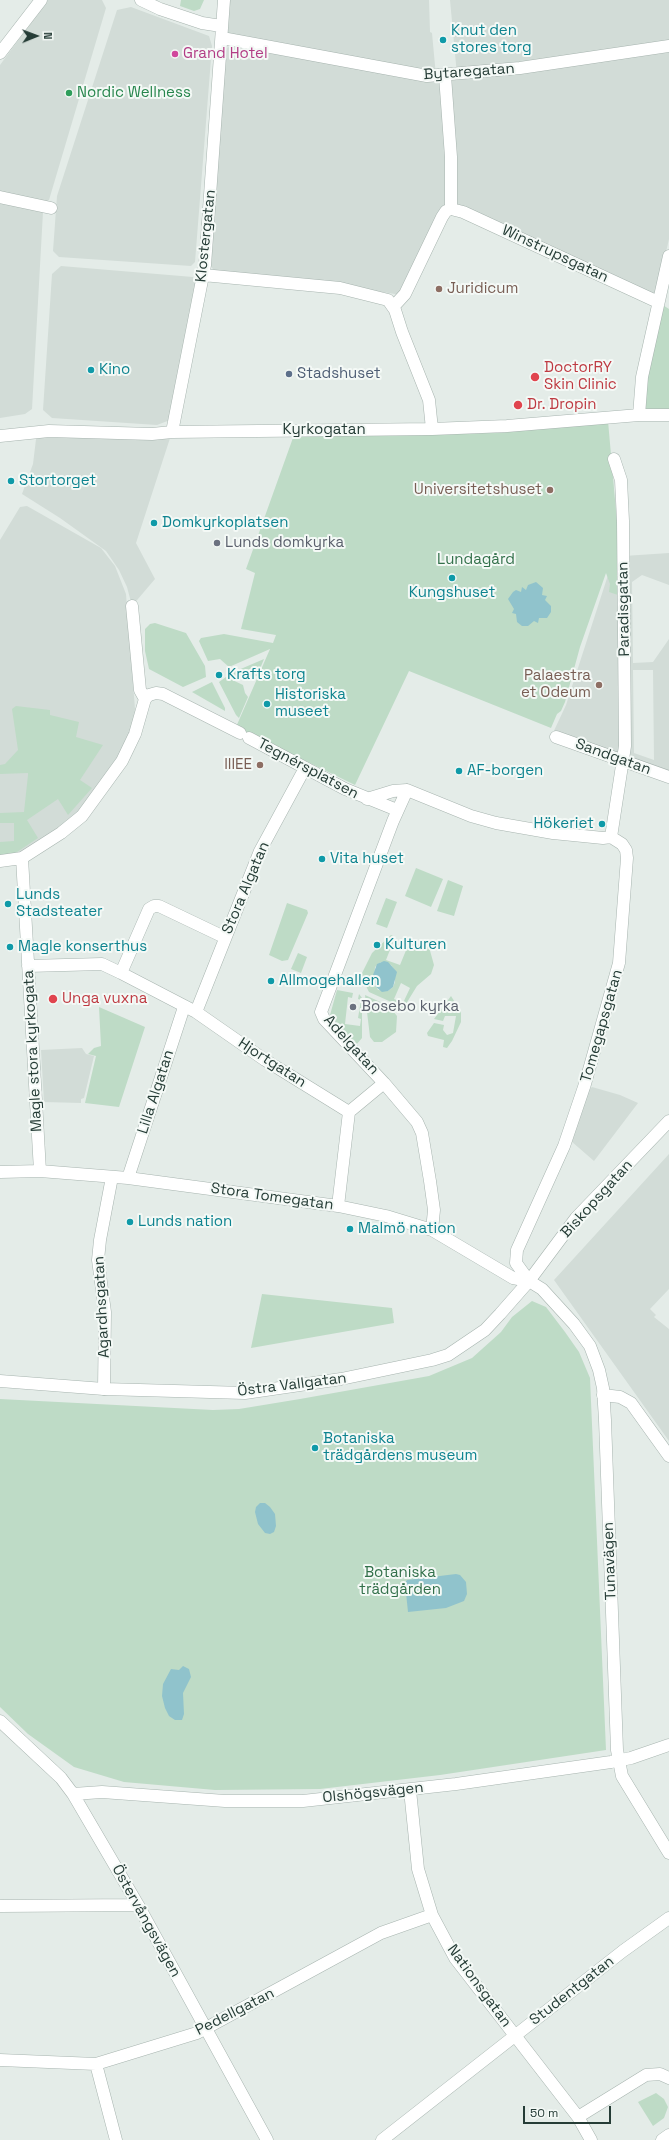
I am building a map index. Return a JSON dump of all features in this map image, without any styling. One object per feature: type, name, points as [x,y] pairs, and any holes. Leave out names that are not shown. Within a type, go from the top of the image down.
[{"type":"street","points":[[0,53],[41,0]]},
{"type":"street","points":[[141,0],[160,9],[202,23],[221,26]]},
{"type":"street","name":"Klostergatan","points":[[172,432],[203,275],[224,0]]},
{"type":"street","name":"Bytaregatan","points":[[222,38],[414,76],[445,76],[520,68],[669,46]]},
{"type":"street","points":[[394,306],[405,294],[442,217],[446,211],[451,209],[451,157],[445,76]]},
{"type":"street","points":[[0,197],[51,208]]},
{"type":"street","name":"Winstrupsgatan","points":[[451,209],[471,215],[658,302]]},
{"type":"street","points":[[639,415],[642,378],[669,256]]},
{"type":"street","points":[[203,275],[340,288],[384,298],[394,306],[429,400],[432,429]]},
{"type":"street","name":"Kyrkogatan","points":[[0,436],[37,431],[152,434],[172,432],[432,429],[507,426],[639,415],[669,415]]},
{"type":"street","name":"Paradisgatan","points":[[614,459],[621,480],[624,571],[625,746],[623,761]]},
{"type":"street","points":[[0,861],[22,858],[61,833],[82,816],[122,761],[135,734],[145,699],[140,690],[132,606]]},
{"type":"street","name":"Tegnérsplatsen","points":[[145,699],[149,695],[156,693],[164,694],[367,800],[397,810]]},
{"type":"street","name":"Sandgatan","points":[[556,737],[669,777]]},
{"type":"street","points":[[397,810],[407,790],[471,816],[496,824],[553,833],[603,838],[611,837],[623,761]]},
{"type":"street","name":"Stora Algatan","points":[[190,1009],[224,937],[260,851],[305,768]]},
{"type":"street","name":"Tegnérsplatsen","points":[[367,800],[393,791],[407,790]]},
{"type":"street","name":"Adelgatan","points":[[397,810],[321,1012],[324,1019],[384,1083],[417,1122],[422,1133],[434,1210],[432,1230]]},
{"type":"street","name":"Tomegapsgatan","points":[[529,1281],[516,1263],[517,1250],[564,1146],[586,1084],[619,962],[627,858],[626,850],[622,844],[611,837]]},
{"type":"street","name":"Magle stora kyrkogata","points":[[22,858],[40,1171]]},
{"type":"street","points":[[122,973],[149,909],[154,906],[159,906],[224,937]]},
{"type":"street","name":"Hjortgatan","points":[[28,966],[102,964],[122,973],[190,1009],[265,1060],[350,1112]]},
{"type":"street","name":"Lilla Algatan","points":[[128,1178],[190,1009]]},
{"type":"street","points":[[338,1206],[350,1112],[384,1083]]},
{"type":"street","name":"Biskopsgatan","points":[[529,1281],[576,1218],[669,1121]]},
{"type":"street","name":"Stora Tomegatan","points":[[0,1172],[40,1171],[128,1178],[338,1206],[386,1216],[432,1230],[513,1278],[529,1281]]},
{"type":"street","name":"Agardhsgatan","points":[[104,1390],[105,1312],[98,1260],[100,1240],[112,1177]]},
{"type":"street","name":"Östra Vallgatan","points":[[0,1381],[104,1390],[245,1393],[341,1379],[432,1360],[462,1347],[485,1330],[529,1281]]},
{"type":"street","name":"Tunavägen","points":[[529,1281],[542,1289],[563,1311],[590,1346],[599,1370],[603,1395],[617,1750],[622,1776],[669,1854]]},
{"type":"street","points":[[603,1395],[620,1397],[632,1403],[669,1456]]},
{"type":"street","name":"Östervångsvägen","points":[[0,1721],[61,1778],[73,1794],[138,1905],[267,2140]]},
{"type":"street","name":"Olshögsvägen","points":[[73,1794],[102,1792],[225,1801],[303,1801],[410,1790],[619,1761],[669,1745]]},
{"type":"street","name":"Nationsgatan","points":[[410,1790],[418,1869],[432,1915],[455,1958],[578,2117],[591,2140]]},
{"type":"street","points":[[0,1906],[138,1905]]},
{"type":"street","name":"Pedellgatan","points":[[0,2060],[96,2064],[206,2030],[381,1933],[432,1915]]},
{"type":"street","name":"Studentgatan","points":[[382,2140],[515,2035],[669,1918]]},
{"type":"street","points":[[96,2064],[116,2140]]},
{"type":"street","points":[[578,2117],[646,2075],[660,2074],[669,2078]]},
{"type":"street","points":[[662,2140],[669,2135]]},
{"type":"shaded area","points":[[48,0],[102,0],[106,8],[49,200],[42,204],[0,194],[0,65]]},
{"type":"shaded area","points":[[224,0],[429,0],[430,32],[432,33],[436,76],[230,40],[221,26]]},
{"type":"shaded area","points":[[450,0],[669,0],[669,46],[457,75]]},
{"type":"shaded area","points":[[131,7],[209,36],[212,46],[195,262],[191,266],[59,257],[53,251],[57,196],[117,10]]},
{"type":"shaded area","points":[[232,43],[424,80],[669,49],[669,239],[657,292],[652,296],[456,210],[445,219],[401,295],[333,284],[215,272],[208,262],[224,52]]},
{"type":"shaded area","points":[[0,201],[43,212],[32,409],[25,414],[0,418]]},
{"type":"shaded area","points":[[61,266],[193,277],[197,288],[170,420],[157,425],[52,418],[43,410],[52,274]]},
{"type":"shaded area","points":[[37,431],[172,432],[136,543],[155,579],[132,606],[127,587],[119,570],[106,551],[60,518],[22,494],[33,464]]},
{"type":"shaded area","points":[[27,506],[101,548],[115,566],[126,594],[135,709],[134,729],[119,759],[84,808],[29,850],[0,855],[0,540],[20,507]]},
{"type":"shaded area","name":"Palaestra et Odeum","points":[[669,553],[669,585],[642,575],[632,582],[633,663],[653,662],[669,639],[669,777],[552,735],[566,705],[609,572],[624,556]],"holes":[[[633,670],[653,670],[654,760],[634,753]]]},
{"type":"shaded area","points":[[82,1048],[86,1054],[94,1056],[84,1098],[81,1099],[81,1103],[44,1102],[41,1050]]},
{"type":"shaded area","points":[[592,1087],[620,1095],[638,1103],[594,1161],[571,1141],[589,1090]]},
{"type":"shaded area","points":[[669,1154],[669,1289],[650,1309],[656,1315],[654,1317],[669,1329],[669,1441],[554,1280]]},
{"type":"green space","points":[[181,0],[204,0],[200,9],[194,11],[180,6]]},
{"type":"green space","points":[[658,302],[669,309],[669,415],[639,415]]},
{"type":"green space","name":"Lundagård","points":[[608,421],[621,567],[618,595],[609,592],[610,584],[606,573],[580,647],[565,702],[561,711],[557,714],[551,728],[409,671],[355,785],[236,727],[270,649],[229,667],[220,659],[208,661],[199,641],[201,638],[224,634],[273,643],[276,635],[241,629],[255,573],[246,569],[294,435],[499,433]]},
{"type":"green space","points":[[155,623],[186,633],[205,666],[206,677],[183,687],[149,669],[145,651],[145,629],[150,624]]},
{"type":"green space","points":[[264,659],[257,676],[248,677],[245,680],[229,674]]},
{"type":"green space","points":[[226,677],[243,685],[245,693],[248,697],[239,718],[219,682]]},
{"type":"green space","points":[[212,682],[225,708],[225,711],[192,692]]},
{"type":"green space","points":[[16,706],[50,710],[50,715],[79,722],[76,737],[103,745],[80,780],[92,788],[68,815],[58,799],[27,820],[38,838],[14,854],[0,855],[0,842],[14,841],[14,823],[0,823],[0,813],[24,812],[28,775],[28,773],[0,774],[0,765],[5,764],[18,750],[12,709]]},
{"type":"green space","points":[[416,868],[443,879],[431,907],[405,896]]},
{"type":"green space","points":[[448,880],[463,886],[454,916],[437,911]]},
{"type":"green space","points":[[386,898],[397,902],[387,928],[376,924]]},
{"type":"green space","points":[[287,903],[307,910],[308,913],[288,960],[282,961],[269,955]]},
{"type":"green space","points":[[391,935],[395,937],[386,960],[400,965],[409,943],[429,947],[434,965],[431,974],[417,986],[401,1012],[389,1001],[369,992],[362,978],[362,973],[372,953]],"holes":[[[381,962],[391,965],[395,971],[395,982],[393,987],[388,991],[378,990],[374,983],[375,967]],[[401,983],[410,988],[403,1003],[394,999]]]},
{"type":"green space","points":[[298,953],[307,957],[301,973],[291,969]]},
{"type":"green space","points":[[337,990],[353,993],[352,998],[348,997],[345,1024],[360,1026],[361,1019],[358,1018],[361,1000],[358,999],[359,994],[362,998],[362,1038],[356,1045],[330,1015]]},
{"type":"green space","points":[[365,995],[389,1006],[397,1016],[396,1032],[382,1042],[374,1042],[370,1037]]},
{"type":"green space","points":[[451,996],[461,1012],[461,1022],[447,1048],[443,1047],[444,1040],[428,1036],[427,1033],[434,1023],[444,1025],[443,1030],[447,1035],[453,1033],[456,1016],[445,1016],[443,1021],[434,1019]]},
{"type":"green space","points":[[99,1007],[145,1027],[119,1107],[85,1103],[96,1056],[88,1054],[94,1048],[101,1046]]},
{"type":"green space","points":[[262,1294],[392,1308],[394,1323],[251,1348]]},
{"type":"green space","name":"Botaniska trädgården","points":[[532,1301],[546,1307],[565,1332],[579,1352],[590,1378],[606,1750],[440,1775],[320,1789],[215,1790],[124,1782],[74,1767],[28,1734],[0,1707],[0,1399],[213,1410],[239,1409],[429,1376],[472,1358],[501,1332],[512,1317]]},
{"type":"green space","points":[[656,2093],[664,2099],[668,2107],[664,2118],[653,2126],[638,2102]]},
{"type":"water","points":[[536,582],[543,588],[542,595],[547,596],[545,600],[551,606],[551,612],[547,618],[539,618],[538,623],[534,621],[528,626],[522,626],[517,622],[516,614],[512,613],[514,609],[508,599],[516,590],[521,592],[522,587],[526,590],[528,585]]},
{"type":"water","points":[[384,961],[388,962],[397,972],[393,987],[388,991],[382,992],[376,987],[373,975],[377,964]]},
{"type":"water","points":[[260,1503],[265,1503],[275,1514],[276,1526],[274,1532],[270,1534],[265,1533],[258,1524],[255,1512],[256,1507]]},
{"type":"water","points":[[456,1574],[460,1575],[466,1582],[467,1594],[464,1601],[446,1608],[408,1612],[405,1583],[407,1580]]},
{"type":"water","points":[[183,1666],[189,1669],[191,1677],[183,1693],[184,1714],[182,1720],[175,1720],[169,1716],[165,1708],[162,1696],[163,1684],[171,1669],[179,1670]]},
{"type":"place","name":"Knut den stores torg","points":[[443,40]]},
{"type":"place","name":"Grand Hotel","points":[[175,54]]},
{"type":"place","name":"Nordic Wellness","points":[[69,93]]},
{"type":"place","name":"Juridicum","points":[[439,289]]},
{"type":"place","name":"Kino","points":[[91,370]]},
{"type":"place","name":"Stadshuset","points":[[289,374]]},
{"type":"place","name":"DoctorRY Skin Clinic","points":[[535,377]]},
{"type":"place","name":"Dr. Dropin","points":[[518,405]]},
{"type":"place","name":"Stortorget","points":[[11,481]]},
{"type":"place","name":"Universitetshuset","points":[[550,490]]},
{"type":"place","name":"Domkyrkoplatsen","points":[[154,523]]},
{"type":"place","name":"Lunds domkyrka","points":[[217,543]]},
{"type":"place","name":"Kungshuset","points":[[452,578]]},
{"type":"place","name":"Krafts torg","points":[[219,675]]},
{"type":"place","name":"Palaestra et Odeum","points":[[599,685]]},
{"type":"place","name":"Historiska museet","points":[[267,704]]},
{"type":"place","name":"IIIEE","points":[[260,765]]},
{"type":"place","name":"AF-borgen","points":[[459,771]]},
{"type":"place","name":"Hökeriet","points":[[602,824]]},
{"type":"place","name":"Vita huset","points":[[322,859]]},
{"type":"place","name":"Lunds Stadsteater","points":[[8,904]]},
{"type":"place","name":"Kulturen","points":[[377,945]]},
{"type":"place","name":"Magle konserthus","points":[[10,947]]},
{"type":"place","name":"Allmogehallen","points":[[271,981]]},
{"type":"place","name":"Unga vuxna","points":[[53,999]]},
{"type":"place","name":"Bosebo kyrka","points":[[353,1007]]},
{"type":"place","name":"Lunds nation","points":[[130,1222]]},
{"type":"place","name":"Malmö nation","points":[[350,1229]]},
{"type":"place","name":"Botaniska trädgårdens museum","points":[[315,1448]]}]
